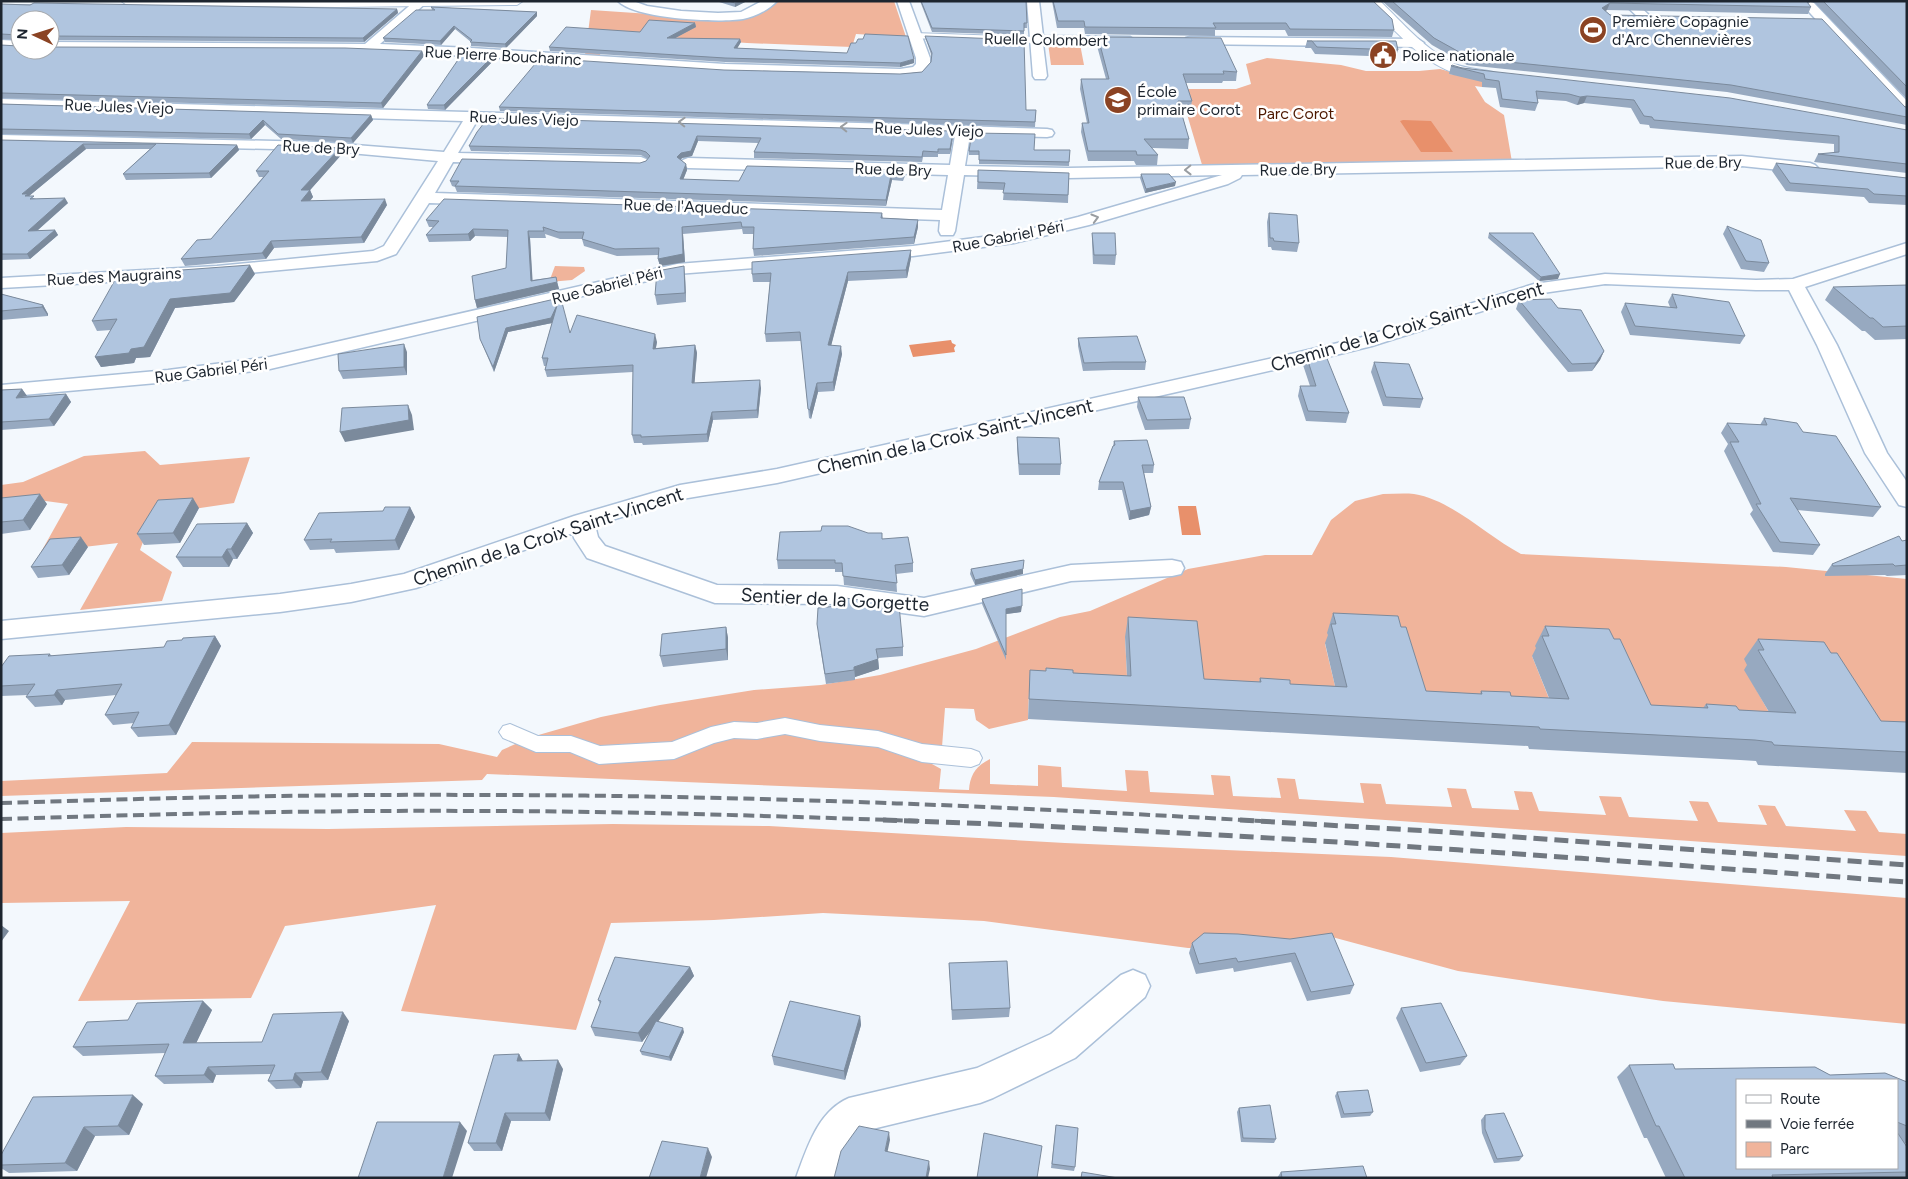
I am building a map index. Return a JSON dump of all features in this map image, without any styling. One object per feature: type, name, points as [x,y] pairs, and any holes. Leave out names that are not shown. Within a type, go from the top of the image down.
[{"type":"street","points":[[127,1],[517,1]]},
{"type":"street","points":[[624,1],[628,6],[650,11],[727,17],[743,15],[771,1]]},
{"type":"street","points":[[903,1],[914,36]]},
{"type":"street","points":[[1032,1],[1040,76]]},
{"type":"street","points":[[1372,1],[1429,54],[1452,68],[1503,77]]},
{"type":"street","points":[[1626,17],[1650,17],[1627,1]]},
{"type":"street","points":[[1805,1],[1907,110]]},
{"type":"street","points":[[368,48],[421,2]]},
{"type":"street","points":[[1804,19],[1823,20]]},
{"type":"street","name":"Ruelle Colombert","points":[[914,36],[1144,41]]},
{"type":"street","name":"Rue Pierre Boucharinc","points":[[60,46],[368,48],[725,68],[900,73],[917,71],[923,65],[914,36]]},
{"type":"street","points":[[1173,41],[1418,43]]},
{"type":"street","name":"Rue Jules Viejo","points":[[1,103],[1047,133]]},
{"type":"street","points":[[424,198],[472,116]]},
{"type":"street","points":[[944,248],[963,130]]},
{"type":"street","name":"Rue de Bry","points":[[1,139],[317,146],[448,157],[641,162]]},
{"type":"street","name":"Rue de Bry","points":[[688,163],[956,171],[1068,172],[1742,161],[1826,170]]},
{"type":"street","name":"Rue Gabriel Péri","points":[[1,391],[168,376],[270,363],[677,269],[944,248],[1014,238],[1083,221],[1222,181],[1234,175],[1237,170]]},
{"type":"street","name":"Rue de l'Aqueduc","points":[[424,198],[949,215]]},
{"type":"street","name":"Rue des Maugrains","points":[[1,283],[218,270],[377,256],[390,250],[424,198]]},
{"type":"street","name":"Chemin de la Croix Saint-Vincent","points":[[1,630],[280,603],[351,593],[407,582],[582,521],[680,492],[777,476],[1328,351],[1365,342],[1534,289],[1605,278],[1756,285],[1795,284],[1907,248]]},
{"type":"street","points":[[1795,284],[1827,345],[1876,453],[1907,500]]},
{"type":"street","name":"Sentier de la Gorgette","points":[[582,521],[586,538],[596,552],[715,594],[837,595],[924,607],[1071,573],[1172,568]]},
{"type":"street","points":[[510,732],[536,744],[571,744],[599,755],[674,750],[711,735],[734,730],[757,731],[785,726],[820,733],[878,739],[922,753],[971,758]]},
{"type":"street","points":[[815,1178],[826,1147],[849,1116],[980,1085],[1063,1046],[1134,986]]},
{"type":"green space","points":[[777,1],[894,1],[906,37],[856,34],[852,47],[747,43],[602,32],[600,56],[585,55],[591,10],[724,19],[751,15]]},
{"type":"green space","points":[[1048,43],[1080,44],[1084,65],[1051,65]]},
{"type":"green space","name":"Parc Corot","points":[[1267,58],[1341,65],[1366,71],[1440,69],[1451,72],[1449,74],[1482,79],[1482,87],[1475,86],[1485,102],[1504,115],[1512,162],[1203,168],[1186,111],[1190,111],[1183,89],[1236,89],[1251,84],[1246,64]]},
{"type":"green space","points":[[555,266],[584,267],[585,271],[572,280],[549,282]]},
{"type":"green space","points":[[145,451],[160,465],[250,457],[234,503],[153,515],[140,550],[172,572],[162,601],[80,610],[118,543],[41,552],[68,504],[38,500],[1,519],[1,485],[23,482],[84,456]]},
{"type":"green space","points":[[1383,494],[1414,494],[1442,503],[1521,554],[1786,567],[1907,579],[1907,744],[1750,670],[1745,670],[1783,737],[1693,724],[1539,656],[1532,656],[1558,721],[1457,713],[1329,644],[1325,644],[1340,707],[1241,702],[1125,637],[1128,696],[1029,691],[1028,720],[989,729],[976,720],[974,709],[945,708],[942,747],[910,746],[805,726],[610,753],[535,736],[601,717],[660,705],[754,690],[821,685],[880,675],[976,649],[1060,617],[1090,611],[1188,569],[1265,555],[1312,555],[1331,520],[1355,501]]},
{"type":"green space","points":[[778,731],[862,739],[914,754],[941,769],[939,789],[969,790],[975,771],[990,759],[990,784],[1038,786],[1038,765],[1061,767],[1062,787],[1127,791],[1125,770],[1148,771],[1150,792],[1214,795],[1211,775],[1230,776],[1233,796],[1281,798],[1277,778],[1295,779],[1299,799],[1364,803],[1360,783],[1381,784],[1386,804],[1452,807],[1447,788],[1466,789],[1472,808],[1519,810],[1514,791],[1532,792],[1539,811],[1606,815],[1599,796],[1621,797],[1629,817],[1698,821],[1689,801],[1708,802],[1718,822],[1767,825],[1758,805],[1775,806],[1786,826],[1856,831],[1844,810],[1866,811],[1879,832],[1907,834],[1907,856],[1054,797],[487,774],[482,780],[1,796],[1,781],[167,773],[192,742],[439,744],[497,757],[502,750],[520,742],[568,747],[598,757],[710,739]]},
{"type":"green space","points":[[613,824],[769,826],[1065,843],[1391,857],[1907,898],[1907,1024],[1663,1001],[1458,971],[1332,937],[1283,949],[1188,948],[984,921],[823,913],[714,920],[611,923],[576,1030],[401,1011],[436,905],[285,926],[251,998],[78,1001],[130,901],[1,903],[1,833],[126,827],[328,829]]},
{"type":"shaded area","points":[[1400,121],[1431,121],[1453,152],[1421,152]]},
{"type":"shaded area","points":[[951,340],[956,345],[954,348],[955,352],[913,357],[909,345]]},
{"type":"shaded area","points":[[1178,506],[1196,506],[1201,535],[1182,535]]},
{"type":"building","points":[[921,1],[1026,1],[1027,23],[1024,23],[1024,31],[932,28]]},
{"type":"building","points":[[1053,1],[1373,1],[1392,19],[1394,30],[1290,29],[1286,23],[1213,23],[1216,28],[1085,27],[1084,21],[1058,21]]},
{"type":"building","points":[[1392,1],[1807,1],[1811,7],[1610,3],[1602,8],[1610,15],[1822,19],[1907,107],[1907,117],[1731,85],[1470,58],[1434,38]]},
{"type":"building","points":[[1823,1],[1907,1],[1907,87]]},
{"type":"building","points":[[34,3],[397,9],[363,38],[60,36],[60,10],[10,10],[10,34],[1,34],[1,4],[30,5]]},
{"type":"building","points":[[431,7],[537,12],[505,44],[470,42],[472,40],[454,26],[440,41],[383,38],[416,10],[435,10]]},
{"type":"building","points":[[649,20],[695,23],[667,38],[740,39],[734,48],[847,53],[851,43],[856,43],[858,39],[863,39],[865,34],[908,36],[914,59],[900,63],[725,58],[549,47],[566,27],[640,32]]},
{"type":"building","points":[[925,36],[1024,40],[1026,110],[1036,110],[1035,122],[499,107],[540,58],[724,70],[900,74],[922,72],[931,62],[932,53]]},
{"type":"building","points":[[1098,37],[1221,38],[1237,72],[1223,71],[1224,74],[1183,74],[1192,101],[1178,101],[1189,139],[1144,139],[1158,155],[1137,155],[1136,151],[1088,151],[1082,123],[1089,123],[1081,79],[1109,79]]},
{"type":"building","points":[[1312,41],[1396,41],[1398,50],[1317,47]]},
{"type":"building","points":[[1,45],[10,46],[10,60],[60,60],[60,47],[345,48],[422,51],[381,103],[1,93]]},
{"type":"building","points":[[462,54],[494,55],[444,105],[427,105]]},
{"type":"building","points":[[1451,66],[1462,68],[1730,98],[1907,130],[1907,164],[1818,154],[1839,152],[1839,136],[1654,120],[1652,117],[1644,116],[1634,100],[1580,97],[1536,91],[1538,103],[1502,99],[1499,81],[1485,79],[1484,74]]},
{"type":"building","points":[[1,104],[371,115],[351,138],[278,134],[263,120],[249,134],[1,129]]},
{"type":"building","points":[[488,118],[953,131],[950,149],[938,149],[938,152],[923,151],[922,157],[754,152],[761,138],[697,136],[691,151],[681,153],[677,157],[686,164],[680,179],[739,181],[747,166],[904,170],[903,175],[891,175],[886,200],[455,186],[459,181],[450,181],[462,159],[640,163],[646,161],[650,156],[640,150],[469,146]]},
{"type":"building","points":[[972,133],[1035,134],[1034,150],[1070,150],[1069,162],[979,160],[979,151],[969,151]]},
{"type":"building","points":[[1,140],[237,145],[209,173],[123,174],[156,144],[83,144],[22,194],[34,196],[30,199],[65,198],[28,231],[55,230],[27,254],[1,254]]},
{"type":"building","points":[[278,145],[340,148],[301,190],[310,190],[301,201],[385,199],[361,237],[271,241],[262,253],[181,259],[197,240],[211,239],[269,171],[256,171]]},
{"type":"building","points":[[1776,163],[1907,178],[1907,196],[1874,194],[1868,189],[1790,183]]},
{"type":"building","points":[[978,170],[1069,173],[1068,195],[1003,193],[1005,183],[978,182]]},
{"type":"building","points":[[1141,174],[1169,174],[1176,182],[1146,189]]},
{"type":"building","points":[[444,199],[882,213],[881,218],[918,220],[914,237],[753,249],[754,227],[742,227],[741,222],[682,227],[683,254],[658,259],[659,248],[615,249],[582,239],[584,232],[558,232],[543,227],[544,231],[528,231],[531,281],[556,277],[557,282],[475,300],[472,276],[506,268],[508,230],[473,229],[468,234],[426,235],[439,221],[426,220]]},
{"type":"building","points":[[1269,213],[1297,215],[1299,243],[1274,241],[1273,238],[1270,238]]},
{"type":"building","points":[[1727,226],[1761,240],[1769,263],[1746,261]]},
{"type":"building","points":[[1092,233],[1115,233],[1116,255],[1094,255]]},
{"type":"building","points":[[1489,233],[1533,233],[1560,274],[1541,277]]},
{"type":"building","points":[[911,250],[906,270],[848,272],[828,345],[841,346],[833,382],[817,383],[810,410],[808,409],[800,332],[765,334],[771,273],[752,274],[752,262]]},
{"type":"building","points":[[250,265],[230,293],[170,299],[144,347],[131,349],[129,353],[95,357],[117,319],[92,321],[115,280],[165,274],[168,271]]},
{"type":"building","points":[[684,266],[685,293],[655,295],[657,271]]},
{"type":"building","points":[[1907,285],[1907,326],[1883,327],[1833,287]]},
{"type":"building","points":[[1,294],[43,305],[42,307],[1,311]]},
{"type":"building","points":[[1672,294],[1729,302],[1745,336],[1635,326],[1625,303],[1677,308]]},
{"type":"building","points":[[560,295],[570,333],[577,315],[655,334],[653,349],[695,345],[692,383],[760,380],[757,410],[712,412],[707,434],[641,437],[641,435],[632,435],[633,365],[545,370],[548,358],[542,358]]},
{"type":"building","points":[[559,298],[551,318],[506,328],[493,367],[480,339],[477,317]]},
{"type":"building","points":[[1551,299],[1558,308],[1581,310],[1604,351],[1596,363],[1572,364],[1519,300]]},
{"type":"building","points":[[1137,336],[1146,362],[1084,363],[1078,338]]},
{"type":"building","points":[[404,344],[404,367],[339,371],[338,354]]},
{"type":"building","points":[[1324,351],[1349,413],[1308,411],[1300,386],[1316,386],[1306,355]]},
{"type":"building","points":[[1374,362],[1409,364],[1423,399],[1386,397]]},
{"type":"building","points":[[22,389],[16,398],[66,394],[49,419],[1,422],[1,390]]},
{"type":"building","points":[[1138,397],[1184,397],[1191,419],[1147,420]]},
{"type":"building","points":[[408,405],[409,420],[340,432],[342,408]]},
{"type":"building","points":[[1764,418],[1797,423],[1803,432],[1836,436],[1881,507],[1790,498],[1820,545],[1780,542],[1756,504],[1761,504],[1730,442],[1739,442],[1727,423],[1767,425]]},
{"type":"building","points":[[1017,437],[1059,438],[1061,464],[1019,464]]},
{"type":"building","points":[[1147,440],[1154,465],[1142,465],[1151,507],[1130,511],[1123,482],[1099,482],[1115,445],[1114,441]]},
{"type":"building","points":[[40,494],[23,520],[1,522],[1,498]]},
{"type":"building","points":[[193,498],[173,533],[137,534],[158,500]]},
{"type":"building","points":[[385,507],[410,507],[395,540],[330,542],[332,539],[304,540],[319,513],[383,511]]},
{"type":"building","points":[[247,523],[231,549],[227,549],[222,557],[176,557],[197,524]]},
{"type":"building","points":[[822,526],[848,526],[868,533],[882,533],[882,539],[908,537],[913,563],[895,565],[897,583],[843,576],[842,563],[835,563],[835,560],[777,560],[780,532],[821,531]]},
{"type":"building","points":[[1899,536],[1902,541],[1907,540],[1907,565],[1833,566],[1832,564]]},
{"type":"building","points":[[81,537],[62,565],[31,567],[50,539]]},
{"type":"building","points":[[1024,560],[1023,569],[975,580],[971,569]]},
{"type":"building","points":[[1022,589],[1022,606],[1006,609],[1006,655],[982,599]]},
{"type":"building","points":[[845,598],[899,605],[903,647],[876,649],[878,659],[854,667],[854,670],[825,674],[817,624],[818,608],[846,605]]},
{"type":"building","points":[[1333,613],[1398,616],[1401,627],[1406,627],[1426,691],[1482,694],[1481,691],[1510,692],[1511,696],[1569,699],[1542,636],[1549,636],[1545,626],[1609,629],[1614,639],[1620,639],[1651,705],[1708,708],[1706,704],[1736,706],[1739,710],[1796,713],[1758,650],[1764,650],[1758,639],[1824,642],[1831,653],[1837,653],[1881,721],[1907,722],[1907,752],[1774,745],[1772,742],[1755,740],[1029,699],[1030,670],[1046,671],[1046,668],[1073,670],[1073,673],[1131,676],[1128,617],[1197,621],[1204,679],[1261,682],[1260,678],[1290,680],[1290,684],[1347,687],[1331,624],[1336,624]]},
{"type":"building","points":[[726,627],[726,649],[660,656],[662,634]]},
{"type":"building","points":[[215,636],[169,725],[131,728],[139,712],[105,715],[122,684],[57,690],[54,695],[26,697],[35,684],[1,686],[1,667],[9,656],[50,654],[48,656],[164,647],[167,641]]},
{"type":"building","points":[[1204,933],[1290,939],[1332,933],[1354,985],[1311,992],[1295,953],[1238,962],[1236,958],[1199,964],[1192,943]]},
{"type":"building","points":[[615,957],[690,967],[638,1033],[591,1027],[601,1001],[598,1000]]},
{"type":"building","points":[[1007,961],[1010,1008],[952,1010],[949,963]]},
{"type":"building","points":[[203,1001],[183,1043],[262,1042],[273,1014],[343,1012],[321,1072],[295,1073],[293,1080],[268,1081],[275,1065],[208,1067],[204,1075],[155,1076],[169,1044],[73,1047],[87,1022],[128,1020],[137,1003]]},
{"type":"building","points":[[790,1001],[860,1016],[844,1071],[772,1056]]},
{"type":"building","points":[[1441,1003],[1467,1056],[1426,1063],[1401,1008]]},
{"type":"building","points":[[656,1021],[683,1028],[669,1057],[640,1051]]},
{"type":"building","points":[[519,1054],[517,1061],[558,1060],[545,1113],[505,1113],[496,1143],[468,1143],[494,1055]]},
{"type":"building","points":[[1673,1064],[1675,1069],[1815,1067],[1830,1075],[1885,1073],[1907,1082],[1907,1126],[1898,1122],[1898,1079],[1736,1079],[1736,1169],[1898,1169],[1898,1134],[1907,1147],[1907,1172],[1772,1175],[1773,1178],[1685,1178],[1659,1126],[1656,1126],[1629,1065]]},
{"type":"building","points":[[1368,1090],[1373,1112],[1344,1114],[1337,1092]]},
{"type":"building","points":[[133,1095],[118,1126],[84,1127],[65,1163],[1,1165],[1,1155],[33,1097]]},
{"type":"building","points":[[1270,1105],[1276,1139],[1243,1138],[1239,1108]]},
{"type":"building","points":[[1504,1113],[1523,1156],[1497,1159],[1485,1129],[1485,1115]]},
{"type":"building","points":[[377,1122],[460,1122],[443,1178],[358,1178]]},
{"type":"building","points":[[1056,1125],[1078,1128],[1075,1167],[1052,1164]]},
{"type":"building","points":[[859,1126],[889,1132],[885,1151],[929,1161],[926,1178],[834,1178],[841,1151]]},
{"type":"building","points":[[984,1133],[1042,1146],[1037,1178],[977,1178]]},
{"type":"building","points":[[662,1141],[708,1148],[700,1178],[649,1178]]},
{"type":"building","points":[[1363,1166],[1367,1178],[1282,1178],[1281,1172]]},
{"type":"building","points":[[1082,1172],[1118,1178],[1081,1178]]},
{"type":"railway","points":[[1,803],[298,796],[672,797],[869,802],[1261,821]]},
{"type":"railway","points":[[1,819],[239,813],[532,811],[920,821]]},
{"type":"railway","points":[[883,820],[1267,838],[1523,854],[1907,882]]},
{"type":"railway","points":[[1240,820],[1431,831],[1907,865]]},
{"type":"place","name":"Première Copagnie d'Arc Chennevières","points":[[1593,30]]},
{"type":"place","name":"Police nationale","points":[[1383,55]]},
{"type":"place","name":"École primaire Corot","points":[[1118,100]]}]
